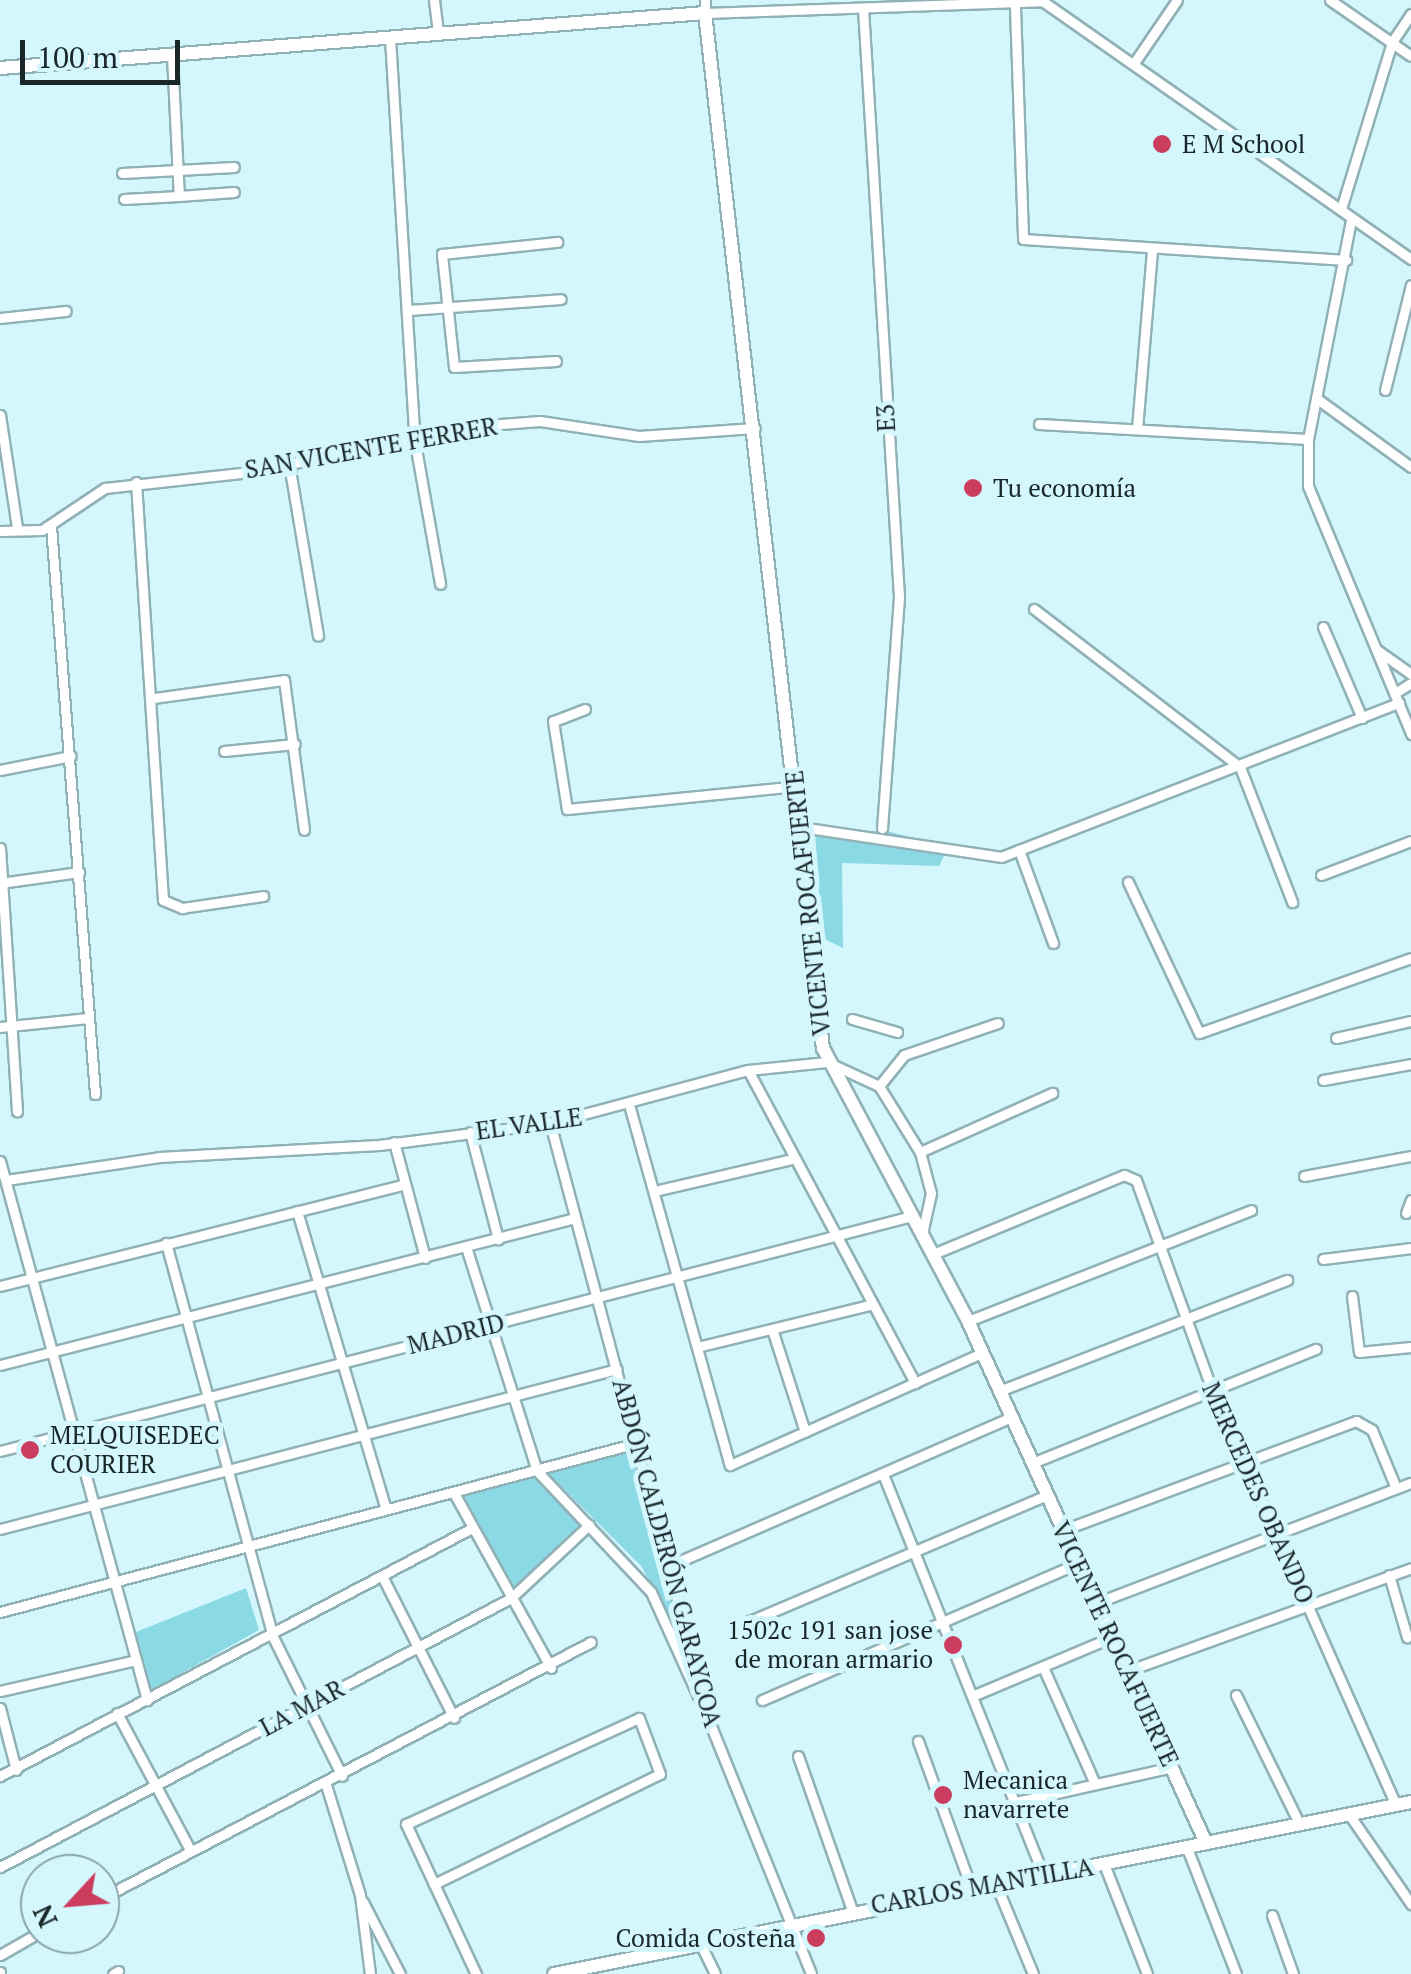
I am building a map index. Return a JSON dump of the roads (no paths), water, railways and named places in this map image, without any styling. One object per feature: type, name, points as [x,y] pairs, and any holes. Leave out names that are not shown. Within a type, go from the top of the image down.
[{"type":"street","points":[[434,0],[438,32]]},
{"type":"street","points":[[0,68],[390,38],[705,7],[1014,6],[1041,0],[1411,259]]},
{"type":"street","points":[[1134,64],[1176,0]]},
{"type":"street","points":[[1330,0],[1411,56]]},
{"type":"street","points":[[1014,6],[1020,234],[1034,244],[1346,260]]},
{"type":"street","name":"VICENTE ROCAFUERTE","points":[[705,7],[827,1062],[968,1321],[1206,1843]]},
{"type":"street","name":"E3","points":[[863,8],[899,597],[882,828]]},
{"type":"street","points":[[1341,209],[1392,42],[1411,14]]},
{"type":"street","points":[[390,38],[415,443],[440,584]]},
{"type":"street","points":[[172,55],[179,196]]},
{"type":"street","points":[[122,174],[234,167]]},
{"type":"street","points":[[124,200],[234,192]]},
{"type":"street","points":[[1352,220],[1308,439],[1310,498],[1411,734]]},
{"type":"street","points":[[556,361],[454,367],[442,254],[557,242]]},
{"type":"street","points":[[1137,429],[1152,250]]},
{"type":"street","points":[[1385,390],[1411,285]]},
{"type":"street","points":[[409,310],[561,300]]},
{"type":"street","points":[[0,318],[66,311]]},
{"type":"street","points":[[1316,398],[1411,466]]},
{"type":"street","points":[[0,415],[16,528]]},
{"type":"street","name":"SAN VICENTE FERRER","points":[[51,526],[90,494],[136,482],[289,464],[415,443],[508,422],[639,436],[754,428]]},
{"type":"street","points":[[1039,424],[1308,439]]},
{"type":"street","points":[[289,464],[318,636]]},
{"type":"street","points":[[136,482],[154,698],[165,904],[263,896]]},
{"type":"street","points":[[0,531],[51,526],[95,1094]]},
{"type":"street","points":[[1034,609],[1240,767],[1292,902]]},
{"type":"street","points":[[1323,627],[1362,718]]},
{"type":"street","points":[[1376,649],[1411,674]]},
{"type":"street","points":[[154,698],[282,679],[295,744],[304,830]]},
{"type":"street","points":[[801,827],[1002,857],[1362,718],[1397,698],[1411,683]]},
{"type":"street","points":[[585,709],[552,721],[567,809],[797,786]]},
{"type":"street","points":[[224,751],[295,744]]},
{"type":"street","points":[[0,770],[71,756]]},
{"type":"street","points":[[1321,875],[1411,841]]},
{"type":"street","points":[[0,848],[17,1112]]},
{"type":"street","points":[[1020,850],[1053,942]]},
{"type":"street","points":[[3,883],[79,872]]},
{"type":"street","points":[[1128,882],[1199,1033],[1411,958]]},
{"type":"street","points":[[0,1027],[89,1018]]},
{"type":"street","points":[[852,1019],[897,1032]]},
{"type":"street","points":[[1336,1038],[1411,1021]]},
{"type":"street","points":[[879,1086],[904,1055],[998,1023]]},
{"type":"street","points":[[827,1062],[879,1086],[920,1152],[931,1193],[922,1234]]},
{"type":"street","name":"EL VALLE","points":[[6,1180],[282,1144],[394,1142],[550,1124],[630,1108],[748,1070],[827,1062]]},
{"type":"street","points":[[1323,1080],[1411,1064]]},
{"type":"street","points":[[748,1070],[830,1237],[915,1383]]},
{"type":"street","points":[[920,1152],[1052,1093]]},
{"type":"street","points":[[630,1108],[730,1465],[982,1353]]},
{"type":"street","name":"ABDÓN CALDERÓN GARAYCOA","points":[[550,1124],[712,1726],[810,1974]]},
{"type":"street","points":[[470,1132],[498,1238]]},
{"type":"street","points":[[394,1142],[402,1185],[425,1258]]},
{"type":"street","points":[[1304,1176],[1411,1156]]},
{"type":"street","points":[[654,1192],[791,1159]]},
{"type":"street","points":[[0,1160],[147,1700]]},
{"type":"street","name":"MERCEDES OBANDO","points":[[933,1254],[1134,1177],[1242,1462],[1396,1805]]},
{"type":"street","points":[[0,1286],[402,1185]]},
{"type":"street","points":[[1406,1213],[1411,1200]]},
{"type":"street","points":[[0,1207],[12,1204]]},
{"type":"street","points":[[968,1321],[1251,1210]]},
{"type":"street","points":[[297,1211],[386,1509]]},
{"type":"street","name":"MADRID","points":[[0,1451],[912,1216]]},
{"type":"street","points":[[0,1365],[322,1288],[575,1218]]},
{"type":"street","points":[[166,1243],[273,1636],[342,1776]]},
{"type":"street","points":[[466,1247],[537,1471],[651,1592],[712,1726]]},
{"type":"street","points":[[1324,1259],[1411,1248]]},
{"type":"street","points":[[999,1391],[1287,1280]]},
{"type":"street","points":[[1352,1296],[1359,1352],[1411,1347]]},
{"type":"street","points":[[697,1347],[869,1305]]},
{"type":"street","points":[[772,1329],[805,1432]]},
{"type":"street","points":[[1032,1463],[1316,1349]]},
{"type":"street","points":[[0,1529],[617,1370]]},
{"type":"street","points":[[671,1565],[1011,1417]]},
{"type":"street","points":[[1063,1530],[1362,1421],[1396,1488]]},
{"type":"street","points":[[0,1612],[637,1443]]},
{"type":"street","points":[[883,1474],[948,1619],[1044,1876]]},
{"type":"street","points":[[1096,1603],[1411,1483]]},
{"type":"street","points":[[454,1493],[551,1668]]},
{"type":"street","points":[[743,1624],[1047,1494]]},
{"type":"street","name":"LA MAR","points":[[0,1867],[511,1598],[589,1526]]},
{"type":"street","points":[[0,1776],[273,1636],[472,1528]]},
{"type":"street","points":[[762,1700],[1078,1563]]},
{"type":"street","points":[[1128,1671],[1306,1602],[1411,1568]]},
{"type":"street","points":[[382,1576],[454,1718]]},
{"type":"street","points":[[1389,1576],[1407,1637]]},
{"type":"street","points":[[977,1694],[1112,1636]]},
{"type":"street","points":[[120,1888],[551,1668],[590,1642]]},
{"type":"street","points":[[0,1691],[136,1660]]},
{"type":"street","points":[[1043,1667],[1094,1784]]},
{"type":"street","points":[[1236,1696],[1298,1824]]},
{"type":"street","points":[[0,1708],[16,1770]]},
{"type":"street","points":[[118,1713],[190,1850]]},
{"type":"street","points":[[434,1884],[663,1770],[635,1714],[406,1824],[434,1884],[476,1974]]},
{"type":"street","points":[[918,1741],[972,1890]]},
{"type":"street","points":[[798,1756],[852,1910]]},
{"type":"street","points":[[1016,1802],[1172,1767]]},
{"type":"street","points":[[326,1785],[360,1896],[370,1974]]},
{"type":"street","name":"CARLOS MANTILLA","points":[[554,1974],[698,1940],[998,1887],[1411,1802]]},
{"type":"street","points":[[1348,1813],[1411,1904]]},
{"type":"street","points":[[1186,1848],[1236,1974]]},
{"type":"street","points":[[1104,1864],[1147,1974]]},
{"type":"street","points":[[998,1887],[1033,1974]]},
{"type":"street","points":[[360,1896],[400,1974]]},
{"type":"street","points":[[1272,1915],[1293,1974]]},
{"type":"street","points":[[698,1940],[715,1974]]},
{"type":"place","name":"E M School","points":[[1162,144]]},
{"type":"place","name":"Tu economía","points":[[973,488]]},
{"type":"place","name":"MELQUISEDEC COURIER","points":[[30,1450]]},
{"type":"place","name":"1502c 191 san jose de moran armario","points":[[953,1645]]},
{"type":"place","name":"Mecanica navarrete","points":[[943,1795]]},
{"type":"place","name":"Comida Costeña","points":[[816,1938]]}]
